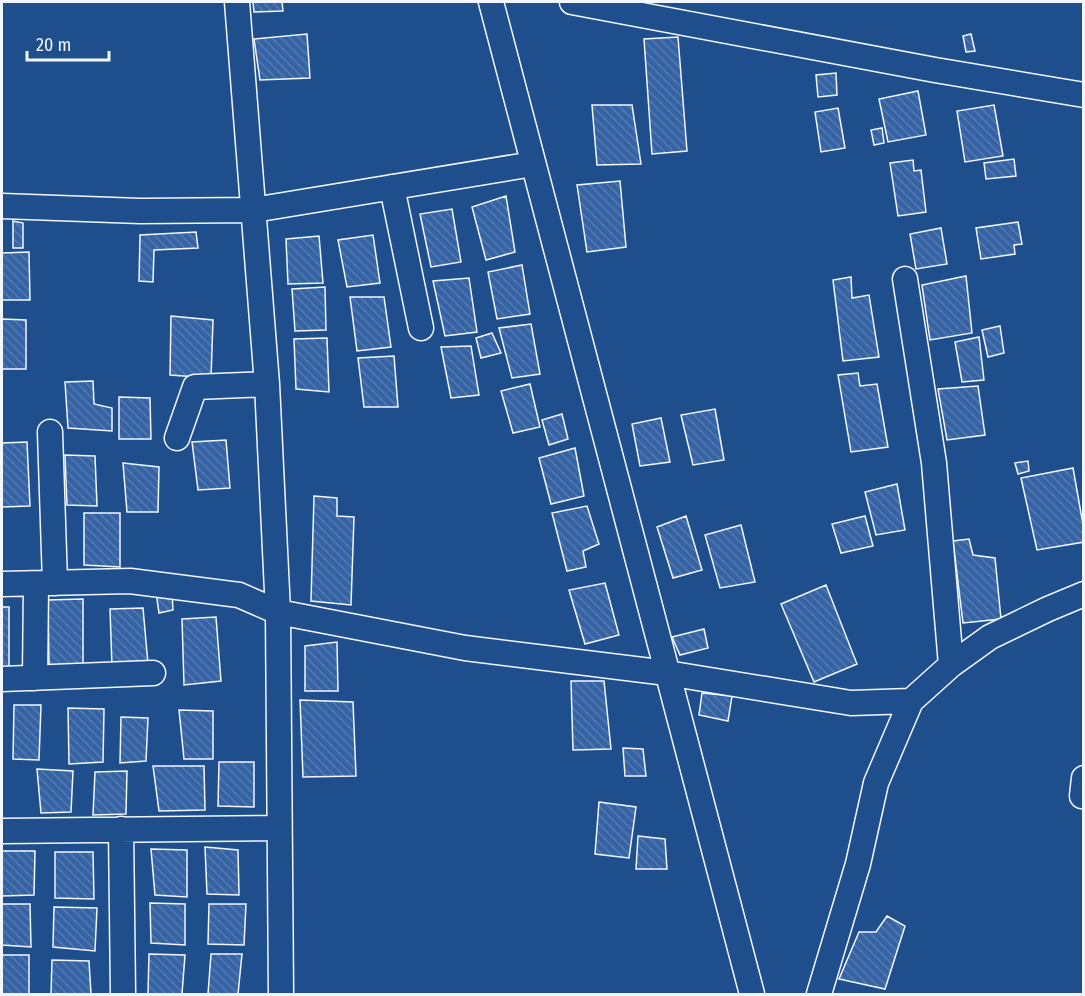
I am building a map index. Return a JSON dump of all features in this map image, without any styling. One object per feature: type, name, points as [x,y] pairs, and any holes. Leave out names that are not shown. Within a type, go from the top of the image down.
[{"type":"street","points":[[237,2],[267,384],[278,612],[281,994]]},
{"type":"street","points":[[491,2],[752,994]]},
{"type":"street","points":[[572,2],[957,74],[1083,95]]},
{"type":"street","points":[[2,206],[140,211],[254,210],[533,164]]},
{"type":"street","points":[[392,187],[421,328]]},
{"type":"street","points":[[905,279],[934,463],[951,665]]},
{"type":"street","points":[[177,438],[195,387],[267,384]]},
{"type":"street","points":[[35,678],[45,583],[50,432]]},
{"type":"street","points":[[2,584],[130,581],[239,595],[278,612],[465,648],[667,673],[851,703],[911,701]]},
{"type":"street","points":[[819,994],[858,864],[876,783],[911,701],[951,665],[990,637],[1083,594]]},
{"type":"street","points":[[2,679],[153,673]]},
{"type":"street","points":[[2,831],[279,828]]},
{"type":"street","points":[[121,829],[123,994]]},
{"type":"building","points":[[253,2],[282,2],[283,11],[254,12]]},
{"type":"building","points":[[307,34],[310,78],[260,80],[254,39]]},
{"type":"building","points":[[971,34],[975,51],[966,52],[963,36]]},
{"type":"building","points":[[678,37],[687,151],[652,154],[644,39]]},
{"type":"building","points":[[836,73],[837,95],[818,97],[816,75]]},
{"type":"building","points":[[918,91],[926,135],[888,142],[879,99]]},
{"type":"building","points":[[592,105],[632,105],[641,164],[597,165]]},
{"type":"building","points":[[994,105],[1003,156],[965,162],[957,111]]},
{"type":"building","points":[[838,108],[845,148],[821,152],[815,112]]},
{"type":"building","points":[[882,128],[884,143],[874,145],[871,130]]},
{"type":"building","points":[[1014,159],[1016,176],[986,179],[984,163]]},
{"type":"building","points":[[913,160],[914,171],[921,170],[926,212],[898,216],[890,163]]},
{"type":"building","points":[[620,181],[626,247],[587,252],[577,185]]},
{"type":"building","points":[[506,196],[515,252],[486,260],[472,207]]},
{"type":"building","points":[[452,209],[461,262],[431,267],[420,214]]},
{"type":"building","points":[[13,221],[23,223],[23,248],[13,248]]},
{"type":"building","points":[[1018,222],[1022,244],[1014,245],[1015,254],[981,259],[976,228]]},
{"type":"building","points":[[941,228],[947,264],[916,269],[910,234]]},
{"type":"building","points":[[196,232],[198,248],[154,250],[153,282],[139,281],[140,235]]},
{"type":"building","points":[[373,235],[380,283],[347,287],[338,240]]},
{"type":"building","points":[[319,236],[323,283],[288,284],[286,239]]},
{"type":"building","points":[[29,252],[30,300],[2,300],[2,253]]},
{"type":"building","points":[[522,265],[530,314],[497,319],[488,272]]},
{"type":"building","points":[[966,276],[972,333],[930,340],[922,285]]},
{"type":"building","points":[[851,277],[852,298],[869,295],[879,357],[843,361],[833,280]]},
{"type":"building","points":[[469,278],[477,332],[445,336],[433,281]]},
{"type":"building","points":[[325,287],[326,330],[295,331],[292,289]]},
{"type":"building","points":[[350,297],[384,297],[391,347],[357,351]]},
{"type":"building","points":[[171,316],[213,320],[211,378],[170,375]]},
{"type":"building","points":[[2,319],[26,320],[26,369],[2,369]]},
{"type":"building","points":[[531,324],[540,374],[512,378],[499,328]]},
{"type":"building","points":[[1000,326],[1004,353],[988,357],[982,330]]},
{"type":"building","points":[[492,333],[501,353],[481,358],[476,338]]},
{"type":"building","points":[[979,337],[984,380],[962,382],[955,342]]},
{"type":"building","points":[[327,338],[329,392],[296,389],[294,339]]},
{"type":"building","points":[[471,346],[479,395],[451,398],[441,347]]},
{"type":"building","points":[[394,356],[398,407],[364,407],[358,358]]},
{"type":"building","points":[[858,373],[860,386],[877,384],[888,447],[851,452],[838,375]]},
{"type":"building","points":[[93,381],[94,404],[112,408],[112,431],[68,428],[65,382]]},
{"type":"building","points":[[530,384],[540,427],[513,433],[501,391]]},
{"type":"building","points":[[978,386],[985,435],[947,440],[938,389]]},
{"type":"building","points":[[119,397],[150,398],[151,439],[119,439]]},
{"type":"building","points":[[715,409],[724,460],[693,465],[681,415]]},
{"type":"building","points":[[562,414],[568,439],[549,445],[542,420]]},
{"type":"building","points":[[661,418],[670,462],[640,466],[632,424]]},
{"type":"building","points":[[226,440],[230,488],[198,490],[192,442]]},
{"type":"building","points":[[27,442],[30,506],[2,507],[2,443]]},
{"type":"building","points":[[575,448],[584,496],[551,504],[539,458]]},
{"type":"building","points":[[65,455],[95,456],[97,506],[67,505]]},
{"type":"building","points":[[1028,461],[1029,471],[1018,474],[1015,463]]},
{"type":"building","points":[[123,463],[159,467],[158,512],[127,512]]},
{"type":"building","points":[[1073,468],[1084,542],[1037,550],[1021,478]]},
{"type":"building","points":[[897,484],[905,530],[876,535],[865,492]]},
{"type":"building","points":[[314,496],[337,498],[337,516],[354,517],[351,605],[311,601]]},
{"type":"building","points":[[587,506],[599,544],[583,551],[586,567],[567,571],[552,513]]},
{"type":"building","points":[[84,513],[120,513],[120,567],[84,565]]},
{"type":"building","points":[[686,516],[702,570],[673,578],[657,527]]},
{"type":"building","points":[[865,516],[873,546],[841,553],[832,524]]},
{"type":"building","points":[[741,525],[755,582],[720,588],[705,535]]},
{"type":"building","points":[[969,539],[973,555],[995,558],[1001,619],[963,623],[953,541]]},
{"type":"building","points":[[605,583],[619,635],[585,644],[569,590]]},
{"type":"building","points":[[826,585],[857,664],[814,682],[781,604]]},
{"type":"building","points":[[172,591],[173,610],[159,613],[156,592]]},
{"type":"building","points":[[83,599],[83,664],[49,665],[48,600]]},
{"type":"building","points":[[2,607],[9,607],[9,668],[2,667]]},
{"type":"building","points":[[143,608],[148,664],[112,667],[110,609]]},
{"type":"building","points":[[216,617],[221,681],[184,685],[182,619]]},
{"type":"building","points":[[704,629],[708,648],[680,655],[672,637]]},
{"type":"building","points":[[337,642],[338,691],[305,691],[305,646]]},
{"type":"building","points":[[571,681],[604,681],[611,749],[573,750]]},
{"type":"building","points":[[702,693],[732,696],[728,721],[699,715]]},
{"type":"building","points":[[300,700],[353,702],[356,776],[303,777]]},
{"type":"building","points":[[14,705],[41,705],[39,760],[13,759]]},
{"type":"building","points":[[68,708],[104,709],[103,762],[69,764]]},
{"type":"building","points":[[179,710],[213,711],[213,759],[184,759]]},
{"type":"building","points":[[121,717],[148,718],[146,761],[120,763]]},
{"type":"building","points":[[623,748],[643,749],[646,776],[625,776]]},
{"type":"building","points":[[219,762],[254,762],[254,807],[218,806]]},
{"type":"building","points":[[153,766],[204,766],[205,810],[159,811]]},
{"type":"building","points":[[37,769],[73,771],[71,812],[41,813]]},
{"type":"building","points":[[127,771],[126,814],[93,815],[95,772]]},
{"type":"building","points":[[599,802],[636,807],[629,858],[595,854]]},
{"type":"building","points":[[638,836],[665,839],[667,869],[636,869]]},
{"type":"building","points":[[205,847],[238,850],[239,895],[207,894]]},
{"type":"building","points":[[151,849],[187,850],[187,897],[155,895]]},
{"type":"building","points":[[2,851],[35,851],[34,895],[2,896]]},
{"type":"building","points":[[55,852],[93,852],[94,899],[55,898]]},
{"type":"building","points":[[150,903],[185,904],[185,945],[151,943]]},
{"type":"building","points":[[2,904],[30,904],[31,947],[2,945]]},
{"type":"building","points":[[209,904],[246,904],[244,945],[208,944]]},
{"type":"building","points":[[54,907],[97,908],[95,951],[53,947]]},
{"type":"building","points":[[887,916],[905,926],[885,989],[839,979],[859,932],[876,932]]},
{"type":"building","points":[[149,954],[185,955],[182,994],[148,994]]},
{"type":"building","points":[[211,954],[242,954],[238,994],[208,994]]},
{"type":"building","points":[[2,955],[29,955],[29,994],[2,994]]},
{"type":"building","points":[[52,960],[89,961],[91,994],[51,994]]}]
